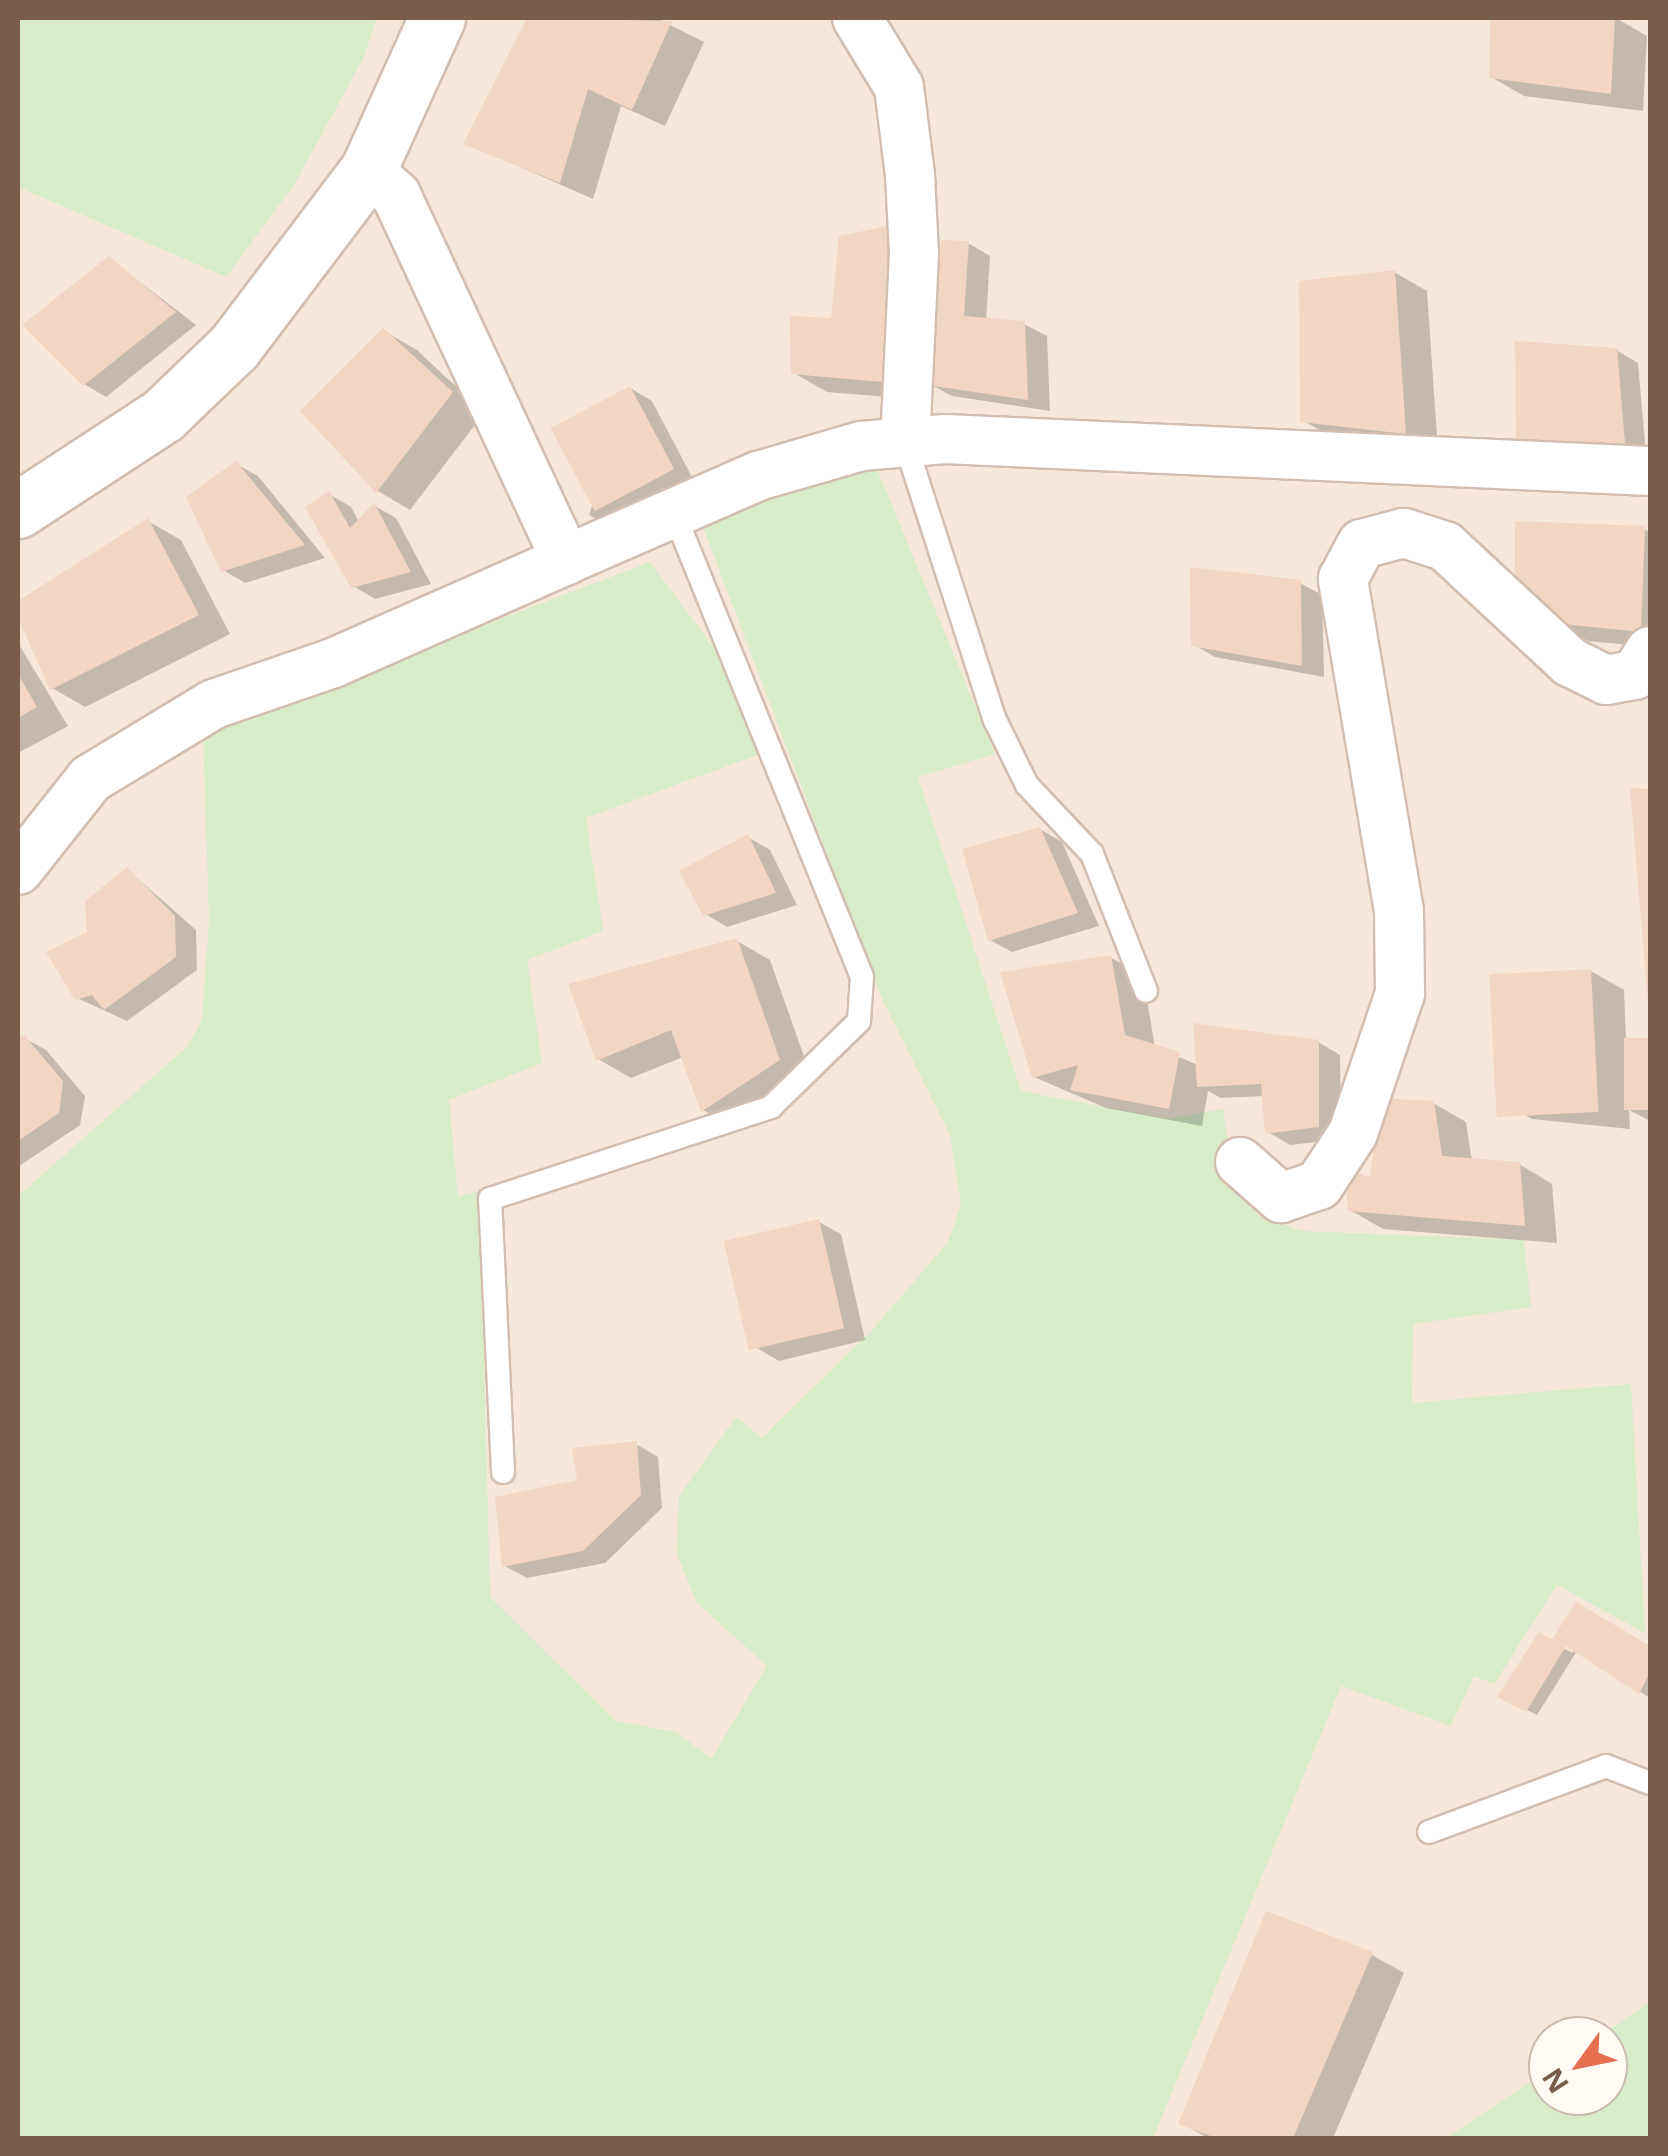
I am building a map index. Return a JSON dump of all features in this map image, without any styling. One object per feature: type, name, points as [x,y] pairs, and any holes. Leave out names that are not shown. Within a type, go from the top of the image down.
[{"type":"main road","points":[[18,510],[162,415],[234,347],[368,170],[437,18]]},
{"type":"street","points":[[856,18],[898,87],[910,175],[914,253],[905,442]]},
{"type":"street","points":[[368,170],[396,195],[566,560]]},
{"type":"street","points":[[18,870],[90,779],[214,704],[333,663],[758,476],[861,446],[905,442],[1650,470]]},
{"type":"street","points":[[1240,1162],[1281,1198],[1319,1186],[1354,1133],[1400,993],[1399,911],[1343,580],[1362,544],[1404,534],[1444,546],[1570,662],[1606,680],[1635,675],[1650,651]]},
{"type":"lane","points":[[905,442],[995,720],[1027,785],[1092,854],[1146,991]]},
{"type":"lane","points":[[503,1472],[490,1199],[771,1107],[860,1021],[862,977],[856,960],[674,513]]},
{"type":"lane","points":[[1429,1832],[1606,1766],[1650,1784]]},
{"type":"shaded area","points":[[377,18],[1650,18],[1650,2138],[18,2138],[18,187],[226,277],[364,57]]},
{"type":"green space","points":[[18,18],[377,18],[364,57],[294,185],[226,277],[18,187]]},
{"type":"green space","points":[[876,467],[995,754],[918,777],[1021,1091],[1167,1119],[1223,1109],[1235,1192],[1259,1216],[1302,1231],[1524,1240],[1531,1307],[1413,1324],[1412,1403],[1631,1384],[1645,1633],[1557,1585],[1494,1684],[1474,1676],[1451,1726],[1341,1686],[1153,2138],[18,2138],[18,1196],[189,1045],[202,1020],[209,919],[203,732],[650,562],[732,672],[760,754],[586,818],[603,931],[527,960],[542,1063],[449,1100],[458,1196],[480,1191],[490,1597],[616,1721],[675,1732],[712,1758],[767,1666],[697,1603],[677,1554],[679,1496],[736,1417],[762,1438],[873,1329],[948,1242],[961,1204],[950,1135],[883,1001],[701,522],[817,475]]},
{"type":"green space","points":[[1650,2002],[1650,2138],[1446,2138],[1528,2083],[1528,2116],[1628,2116],[1628,2017]]},
{"type":"building","points":[[527,18],[672,21],[632,110],[588,89],[560,183],[463,144]]},
{"type":"building","points":[[1490,18],[1615,18],[1611,94],[1489,78]]},
{"type":"building","points":[[898,224],[893,383],[791,374],[790,316],[831,318],[839,236]]},
{"type":"building","points":[[941,240],[969,241],[964,316],[1025,321],[1028,400],[927,385]]},
{"type":"building","points":[[109,256],[176,312],[83,386],[22,325]]},
{"type":"building","points":[[1395,270],[1406,434],[1300,422],[1299,281]]},
{"type":"building","points":[[383,328],[453,392],[376,493],[300,411]]},
{"type":"building","points":[[1515,341],[1617,348],[1626,455],[1516,447]]},
{"type":"building","points":[[630,386],[674,469],[595,511],[551,428]]},
{"type":"building","points":[[236,461],[305,545],[221,572],[186,497]]},
{"type":"building","points":[[329,491],[350,528],[374,503],[411,572],[351,588],[305,507]]},
{"type":"building","points":[[148,518],[199,615],[50,690],[18,618],[18,601]]},
{"type":"building","points":[[1515,521],[1645,526],[1641,632],[1553,623],[1515,587]]},
{"type":"building","points":[[1190,567],[1301,580],[1302,666],[1191,646]]},
{"type":"building","points":[[18,674],[37,707],[18,718]]},
{"type":"building","points":[[1630,788],[1650,789],[1650,1002],[1648,1002]]},
{"type":"building","points":[[1040,827],[1078,913],[988,941],[962,849]]},
{"type":"building","points":[[748,834],[776,893],[703,916],[679,871]]},
{"type":"building","points":[[127,867],[175,916],[176,957],[104,1010],[92,995],[75,1000],[46,952],[87,932],[85,901]]},
{"type":"building","points":[[737,938],[780,1060],[701,1112],[671,1030],[596,1061],[568,984]]},
{"type":"building","points":[[1111,955],[1125,1035],[1180,1052],[1169,1109],[1070,1090],[1078,1065],[1032,1078],[1000,972]]},
{"type":"building","points":[[1591,969],[1598,1112],[1497,1117],[1489,974]]},
{"type":"building","points":[[1193,1023],[1319,1040],[1319,1127],[1265,1134],[1261,1084],[1197,1087]]},
{"type":"building","points":[[24,1035],[63,1081],[59,1113],[18,1141],[18,1039]]},
{"type":"building","points":[[1624,1038],[1650,1038],[1650,1110],[1624,1110]]},
{"type":"building","points":[[1380,1098],[1434,1101],[1442,1156],[1520,1162],[1525,1226],[1348,1211],[1344,1168],[1370,1177]]},
{"type":"building","points":[[819,1219],[844,1328],[749,1350],[724,1241]]},
{"type":"building","points":[[637,1441],[641,1495],[583,1551],[502,1567],[495,1497],[577,1480],[572,1448]]},
{"type":"building","points":[[1576,1602],[1650,1646],[1650,1672],[1639,1694],[1566,1646],[1526,1712],[1497,1697],[1539,1632],[1552,1639]]},
{"type":"building","points":[[1266,1911],[1373,1952],[1293,2138],[1216,2138],[1178,2124]]}]
